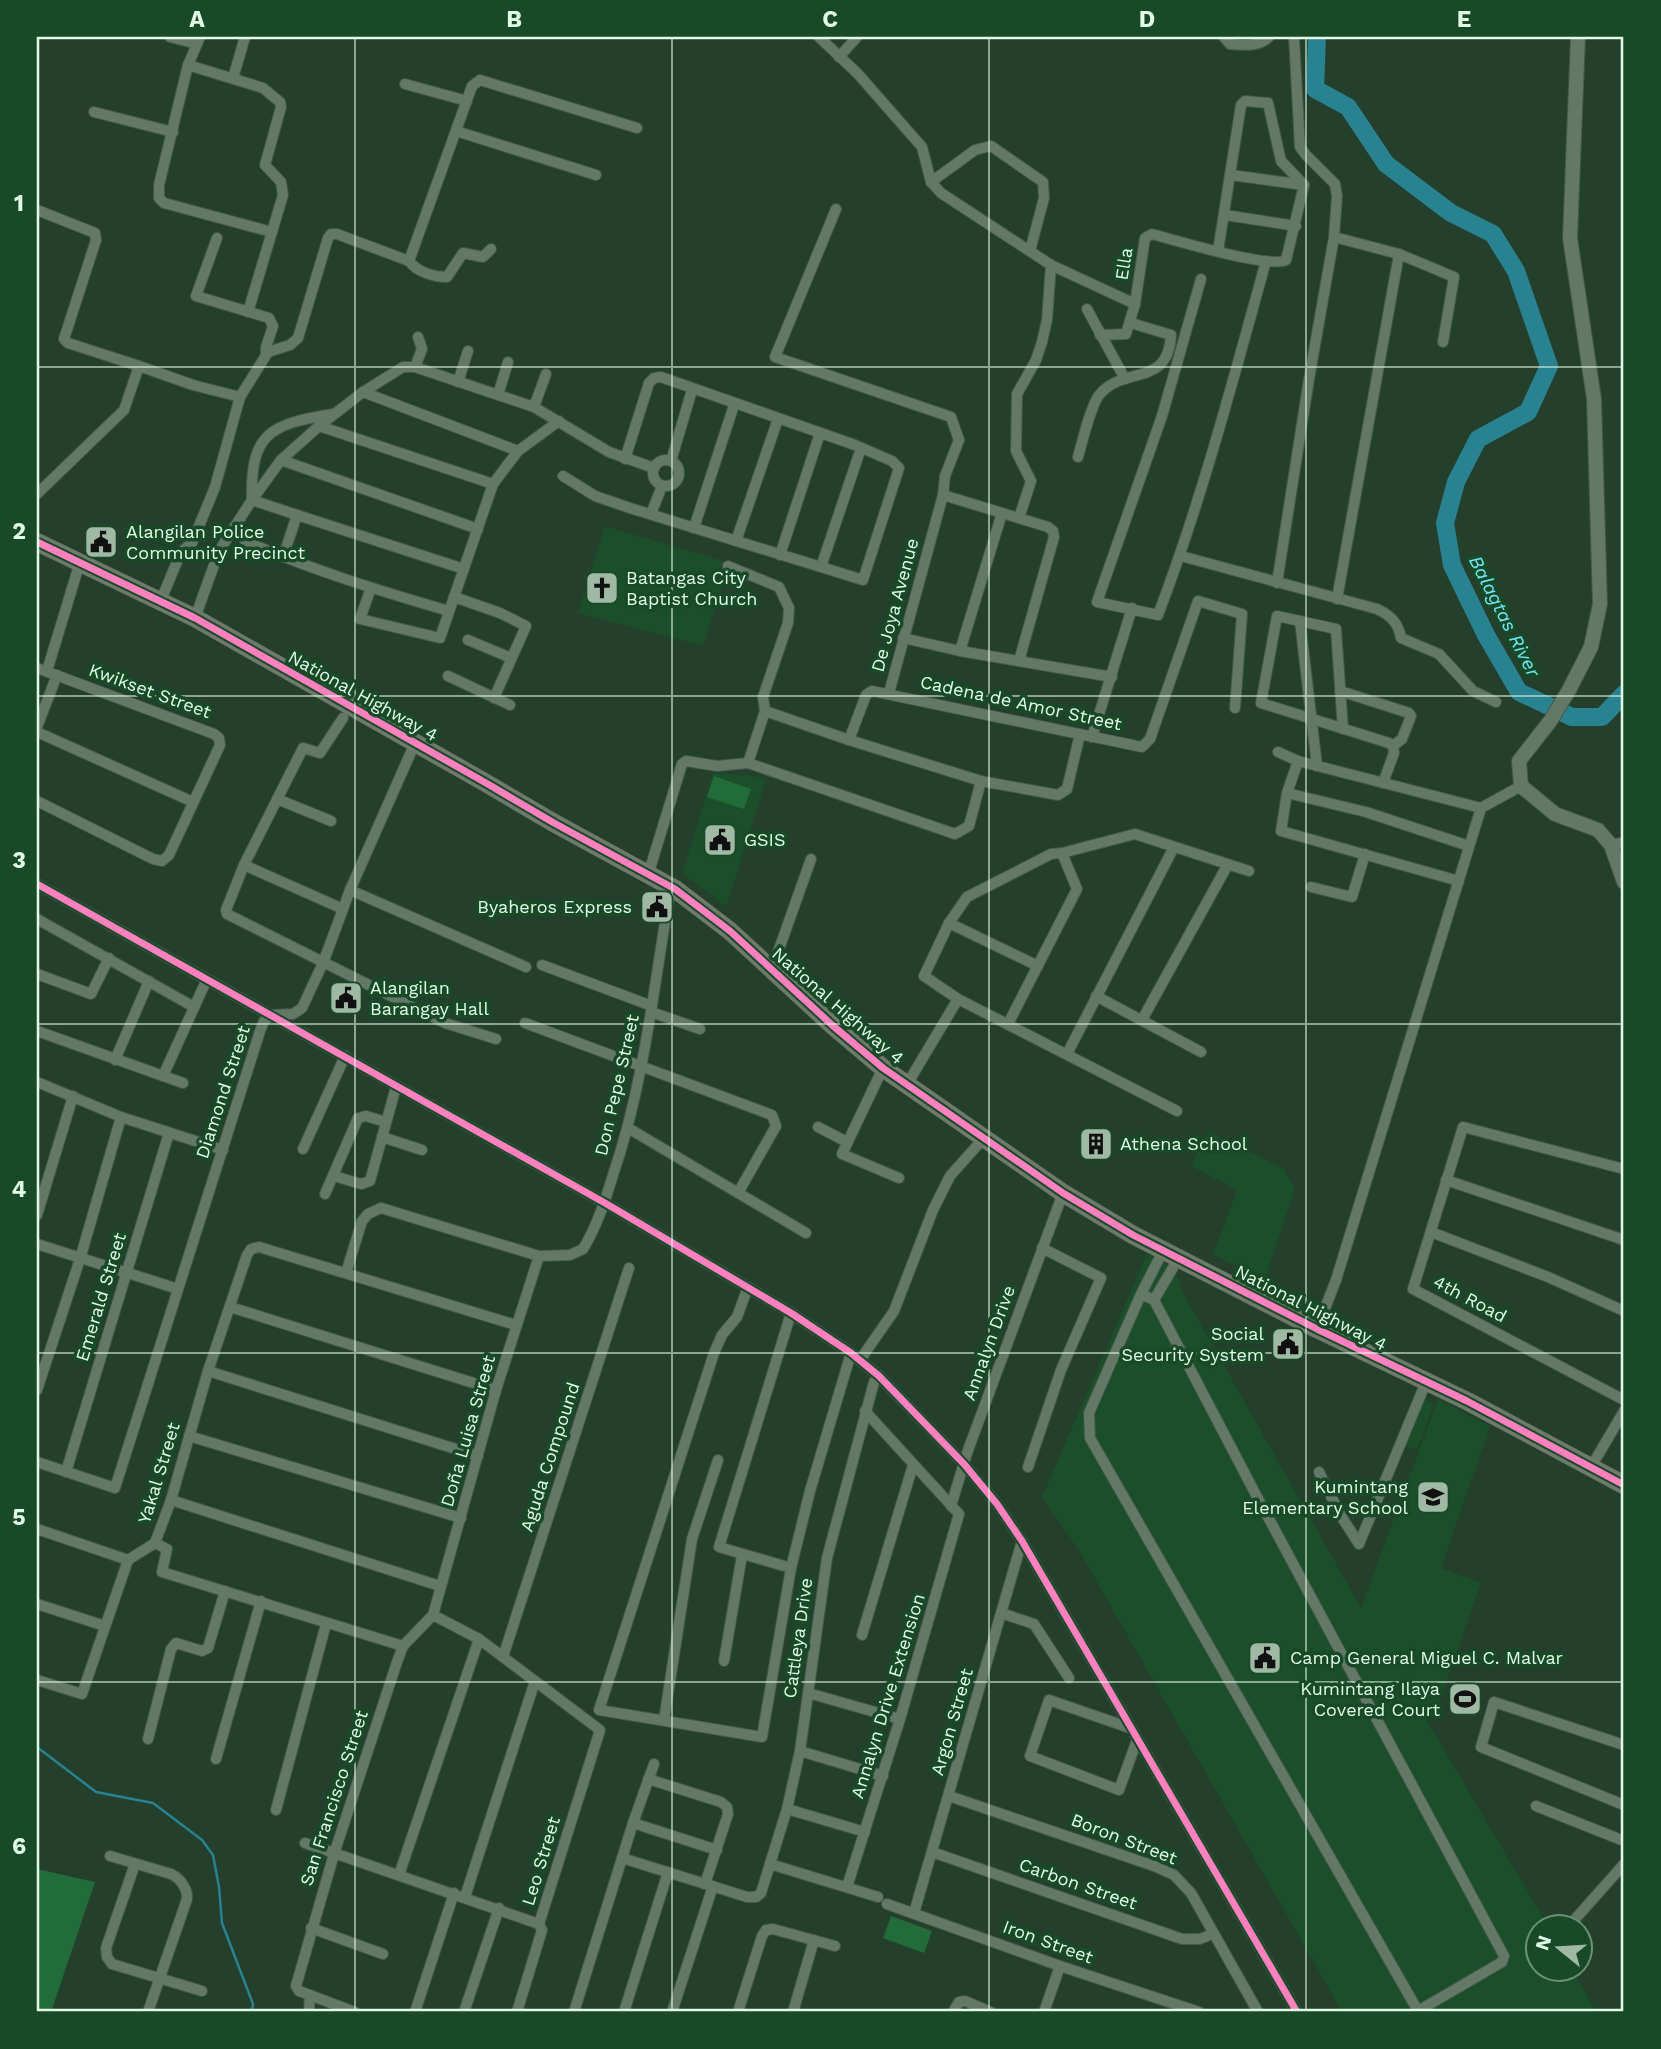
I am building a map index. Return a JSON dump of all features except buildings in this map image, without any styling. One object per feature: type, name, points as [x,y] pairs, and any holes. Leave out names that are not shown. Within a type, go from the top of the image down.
[{"type":"main road","name":"National Highway 4","points":[[37,542],[195,618],[346,712],[415,743],[554,824],[671,886],[716,918],[883,1068],[1063,1193],[1170,1255],[1467,1401],[1624,1485]]},
{"type":"street","points":[[170,37],[198,40],[188,65],[159,186],[159,198],[164,203],[272,232]]},
{"type":"street","points":[[233,78],[245,37]]},
{"type":"street","points":[[819,37],[858,74],[922,147],[931,182],[975,150],[990,146],[1043,182],[1045,190],[1030,251]]},
{"type":"street","points":[[839,57],[857,37]]},
{"type":"street","points":[[1224,37],[1230,44],[1260,44],[1269,37]]},
{"type":"street","points":[[1278,583],[1334,237],[1337,196],[1335,184],[1300,147],[1294,37]]},
{"type":"street","points":[[1578,37],[1570,238],[1594,399],[1600,604],[1591,647],[1569,690],[1551,720],[1518,761],[1521,786],[1555,814],[1598,830],[1618,843],[1624,881]]},
{"type":"street","points":[[188,65],[263,88],[280,102],[281,107],[265,165],[284,186],[248,312]]},
{"type":"street","points":[[408,261],[472,86],[480,80],[637,128]]},
{"type":"street","points":[[405,84],[467,101]]},
{"type":"street","points":[[1218,251],[1241,105],[1245,101],[1265,102],[1270,106],[1281,161],[1304,185]]},
{"type":"street","points":[[93,111],[173,132]]},
{"type":"street","points":[[456,131],[596,175]]},
{"type":"street","points":[[1231,175],[1304,185]]},
{"type":"street","name":"Ella","points":[[931,182],[941,193],[1051,265],[1135,304],[1145,239],[1152,234],[1218,251],[1284,262],[1296,226]]},
{"type":"street","points":[[1225,215],[1296,226],[1304,185]]},
{"type":"street","name":"De Joya Avenue","points":[[836,209],[775,357],[951,416],[959,440],[946,476],[889,693],[872,691],[866,695],[849,740]]},
{"type":"street","points":[[37,210],[95,233],[96,240],[64,339],[68,343],[240,397]]},
{"type":"street","points":[[161,600],[181,552],[192,542],[215,487],[240,397],[266,355],[272,349],[290,345],[298,338],[327,238],[331,234],[337,234],[408,261],[413,267],[437,277],[447,277],[463,253],[483,257],[491,249]]},
{"type":"street","points":[[1334,237],[1399,254],[1454,277],[1443,342]]},
{"type":"street","points":[[217,238],[196,296],[269,318],[273,323],[265,347],[266,355]]},
{"type":"street","points":[[1337,599],[1399,254]]},
{"type":"street","points":[[1201,279],[1162,416],[1097,602],[1158,615],[1181,555],[1234,382],[1266,261]]},
{"type":"street","points":[[1019,518],[1031,481],[1016,451],[1017,394],[1036,360],[1042,342],[1051,265]]},
{"type":"street","points":[[1100,335],[1126,334],[1135,304]]},
{"type":"street","points":[[1087,309],[1125,379]]},
{"type":"street","points":[[1078,457],[1100,394],[1125,379],[1162,365],[1172,339],[1170,334],[1131,323]]},
{"type":"street","points":[[415,367],[422,349],[418,337]]},
{"type":"street","points":[[458,382],[468,351]]},
{"type":"street","points":[[498,395],[508,362]]},
{"type":"street","points":[[37,494],[124,410],[139,366]]},
{"type":"street","points":[[195,618],[219,551],[281,460],[363,392],[403,367],[415,367],[534,407],[608,452],[654,468]]},
{"type":"street","points":[[534,407],[546,374]]},
{"type":"street","points":[[563,476],[595,496],[863,580],[899,468],[892,461],[860,448],[661,377],[654,378],[649,383],[625,458]]},
{"type":"street","points":[[671,461],[692,390]]},
{"type":"street","points":[[363,392],[518,451]]},
{"type":"street","points":[[694,528],[734,405]]},
{"type":"street","points":[[252,500],[251,474],[255,454],[265,437],[294,421],[335,414]]},
{"type":"street","points":[[736,541],[778,419]]},
{"type":"street","points":[[371,588],[360,619],[440,638],[493,484],[518,451],[559,421]]},
{"type":"street","points":[[319,426],[493,484]]},
{"type":"street","points":[[780,555],[820,433]]},
{"type":"street","points":[[821,567],[860,448]]},
{"type":"street","points":[[281,460],[478,529]]},
{"type":"street","points":[[663,460],[671,461],[679,469],[679,478],[674,484],[662,486],[655,481],[654,468],[663,460]]},
{"type":"street","points":[[651,514],[662,486]]},
{"type":"street","points":[[943,495],[1048,527],[1053,531],[1054,537],[1019,661]]},
{"type":"street","points":[[252,500],[464,569]]},
{"type":"street","points":[[960,651],[1002,513]]},
{"type":"street","points":[[283,557],[297,515]]},
{"type":"street","points":[[246,541],[371,588],[449,611]]},
{"type":"street","points":[[1181,555],[1377,609],[1389,615],[1399,627],[1401,638],[1439,654],[1473,691],[1496,702]]},
{"type":"street","points":[[80,562],[47,671],[37,729],[193,802]]},
{"type":"street","points":[[728,566],[779,587],[789,608],[788,622],[763,697],[765,711],[748,763]]},
{"type":"street","points":[[454,597],[500,613],[526,626],[494,698]]},
{"type":"street","name":"Cadena de Amor Street","points":[[889,693],[1142,747],[1150,739],[1198,601],[1242,614],[1235,708]]},
{"type":"street","points":[[1092,737],[1132,608]]},
{"type":"street","points":[[1343,729],[1336,629],[1277,616],[1261,703],[1393,746]]},
{"type":"street","points":[[1300,621],[1317,766]]},
{"type":"street","points":[[903,638],[960,651],[1112,677]]},
{"type":"street","points":[[468,640],[511,658]]},
{"type":"street","name":"Kwikset Street","points":[[37,801],[153,859],[163,861],[169,855],[220,745],[219,738],[214,734],[47,671]]},
{"type":"street","points":[[448,676],[510,705]]},
{"type":"street","points":[[1340,691],[1409,713],[1411,716],[1402,739],[1393,746]]},
{"type":"street","points":[[765,711],[981,781],[1058,795],[1067,789],[1080,734]]},
{"type":"street","points":[[346,712],[320,753],[303,748],[244,865],[226,910],[227,914],[445,1023],[496,1039]]},
{"type":"street","name":"Diamond Street","points":[[65,1472],[115,1488],[264,1021],[272,1016],[293,1014],[302,1008],[323,964],[350,890],[415,743]]},
{"type":"street","points":[[1383,783],[1394,752],[1393,746]]},
{"type":"street","points":[[1278,752],[1298,761],[1480,808],[1521,786]]},
{"type":"street","points":[[649,874],[682,764],[686,761],[717,766],[748,763],[955,834],[969,826],[981,781]]},
{"type":"street","points":[[1298,761],[1287,793],[1281,831],[1459,881]]},
{"type":"street","points":[[1287,793],[1366,812],[1469,846]]},
{"type":"street","points":[[277,799],[331,821]]},
{"type":"street","points":[[1317,1329],[1336,1280],[1480,808]]},
{"type":"street","points":[[1177,1111],[958,999],[924,976],[949,923],[967,897],[1051,854],[1135,834],[1249,871]]},
{"type":"street","points":[[1067,1054],[1174,847]]},
{"type":"street","points":[[1008,1024],[1077,889],[1062,853]]},
{"type":"street","points":[[1311,887],[1352,897],[1365,854]]},
{"type":"street","points":[[772,969],[811,859]]},
{"type":"street","points":[[244,865],[343,909]]},
{"type":"street","points":[[1142,1020],[1227,866]]},
{"type":"street","points":[[37,884],[605,1203],[791,1313],[851,1353],[879,1376],[964,1464],[1023,1541],[1297,2012]]},
{"type":"street","name":"Don Pepe Street","points":[[346,1273],[362,1221],[368,1214],[381,1208],[539,1256],[570,1255],[583,1250],[605,1203],[628,1128],[642,1068],[671,886]]},
{"type":"street","points":[[350,890],[526,967]]},
{"type":"street","points":[[37,919],[194,1007]]},
{"type":"street","points":[[949,923],[1038,966]]},
{"type":"street","points":[[37,974],[91,994],[108,958]]},
{"type":"street","points":[[542,965],[700,1029]]},
{"type":"street","points":[[163,1076],[207,979]]},
{"type":"street","points":[[115,1060],[149,981]]},
{"type":"street","points":[[1097,996],[1201,1052]]},
{"type":"street","points":[[906,1086],[958,999]]},
{"type":"street","points":[[525,1023],[772,1115],[775,1120],[773,1132],[738,1193]]},
{"type":"street","points":[[37,1031],[183,1083]]},
{"type":"street","points":[[303,1149],[345,1056]]},
{"type":"street","points":[[883,1068],[842,1154],[899,1178]]},
{"type":"street","points":[[37,1082],[121,1116],[223,1150]]},
{"type":"street","points":[[334,1176],[361,1184],[370,1181],[396,1087]]},
{"type":"street","points":[[37,1215],[73,1096]]},
{"type":"street","points":[[37,1390],[80,1259],[121,1116]]},
{"type":"street","points":[[325,1194],[358,1118],[366,1116],[386,1122]]},
{"type":"street","points":[[817,1127],[847,1142]]},
{"type":"street","name":"4th Road","points":[[1624,1169],[1463,1127],[1413,1289],[1624,1400]]},
{"type":"street","points":[[628,1128],[806,1233]]},
{"type":"street","name":"Emerald Street","points":[[65,1472],[169,1133]]},
{"type":"street","points":[[382,1137],[422,1150]]},
{"type":"street","points":[[860,1360],[894,1311],[933,1210],[950,1176],[984,1139]]},
{"type":"street","points":[[1446,1180],[1624,1240]]},
{"type":"street","name":"Annalyn Drive","points":[[955,1510],[964,1464],[1063,1193]]},
{"type":"street","points":[[1431,1232],[1548,1277],[1624,1311]]},
{"type":"street","points":[[37,1244],[178,1289]]},
{"type":"street","name":"Yakal Street","points":[[128,1560],[155,1543],[171,1500],[208,1371],[251,1249],[259,1247],[346,1273]]},
{"type":"street","points":[[1028,1467],[1061,1370],[1101,1278],[1042,1248]]},
{"type":"street","points":[[1141,1294],[1154,1300],[1504,1956],[1502,1962],[1418,2011],[1090,1438],[1089,1413],[1141,1294],[1170,1255]]},
{"type":"street","points":[[1154,1300],[1170,1255]]},
{"type":"street","name":"Doña Luisa Street","points":[[433,1615],[496,1390],[539,1256]]},
{"type":"street","name":"Aguda Compound","points":[[503,1657],[629,1268]]},
{"type":"street","points":[[346,1273],[516,1325]]},
{"type":"street","points":[[748,1287],[737,1317],[722,1335],[714,1353],[599,1710],[762,1737],[791,1567],[810,1491],[851,1353]]},
{"type":"street","points":[[230,1307],[496,1390]]},
{"type":"street","points":[[791,1313],[719,1547],[791,1567]]},
{"type":"street","points":[[208,1371],[478,1456]]},
{"type":"street","name":"Cattleya Drive","points":[[709,1885],[756,1897],[761,1893],[787,1809],[800,1751],[827,1558],[874,1382]]},
{"type":"street","points":[[1319,1472],[1341,1516],[1359,1544],[1426,1382]]},
{"type":"street","points":[[1591,1467],[1624,1410]]},
{"type":"street","points":[[865,1411],[955,1510]]},
{"type":"street","points":[[189,1436],[461,1518]]},
{"type":"street","points":[[664,1720],[692,1539],[718,1461]]},
{"type":"street","points":[[37,1462],[65,1472]]},
{"type":"street","points":[[862,1635],[913,1465]]},
{"type":"street","points":[[171,1500],[440,1587]]},
{"type":"street","name":"Annalyn Drive Extension","points":[[847,1887],[900,1719],[955,1510]]},
{"type":"street","points":[[37,1529],[128,1560],[82,1694],[37,1680]]},
{"type":"street","name":"Argon Street","points":[[914,1913],[1023,1541]]},
{"type":"street","points":[[155,1543],[167,1549],[162,1572],[404,1646]]},
{"type":"street","points":[[724,1661],[742,1555]]},
{"type":"street","points":[[148,1739],[171,1648],[176,1643],[202,1651],[208,1648],[225,1591]]},
{"type":"street","points":[[216,1759],[261,1601]]},
{"type":"street","points":[[37,1604],[105,1626]]},
{"type":"street","points":[[1001,1613],[1034,1624],[1069,1678]]},
{"type":"street","points":[[415,2012],[460,1895],[535,1681],[480,1639],[433,1615]]},
{"type":"street","name":"San Francisco Street","points":[[310,1995],[299,1991],[296,1986],[334,1854],[404,1646],[433,1615]]},
{"type":"street","points":[[276,1810],[326,1624]]},
{"type":"street","points":[[398,1875],[480,1639]]},
{"type":"street","name":"Leo Street","points":[[517,2012],[542,1930],[539,1924],[600,1730],[535,1681]]},
{"type":"street","points":[[808,1693],[900,1719]]},
{"type":"street","points":[[1130,1728],[1049,1700],[1030,1756],[1119,1790],[1137,1740]]},
{"type":"street","points":[[1624,1745],[1494,1702],[1481,1747],[1624,1805]]},
{"type":"street","points":[[800,1751],[883,1776]]},
{"type":"street","points":[[574,2012],[654,1764]]},
{"type":"street","points":[[649,1779],[720,1802],[727,1807],[709,1885],[672,2012]]},
{"type":"street","name":"Boron Street","points":[[949,1796],[1164,1870],[1184,1883],[1258,2012]]},
{"type":"street","points":[[1536,1806],[1624,1841]]},
{"type":"street","points":[[787,1809],[865,1832]]},
{"type":"street","points":[[633,1823],[717,1850]]},
{"type":"street","points":[[305,1843],[539,1924]]},
{"type":"street","name":"Carbon Street","points":[[932,1852],[1182,1939],[1212,1934]]},
{"type":"street","points":[[110,1856],[176,1876],[188,1895],[148,2012]]},
{"type":"street","points":[[622,1858],[709,1885]]},
{"type":"street","points":[[135,1864],[106,1948],[107,1957],[113,1964],[202,1991]]},
{"type":"street","name":"Iron Street","points":[[770,1864],[847,1887],[1060,1966],[1199,2012]]},
{"type":"street","points":[[1582,1912],[1624,1864]]},
{"type":"street","points":[[624,2012],[668,1872]]},
{"type":"street","points":[[464,2012],[499,1908]]},
{"type":"street","points":[[312,1928],[383,1954]]},
{"type":"street","points":[[738,2012],[766,1930],[773,1929],[835,1946]]},
{"type":"street","points":[[793,2012],[814,1940]]},
{"type":"street","points":[[1044,2012],[1060,1966]]},
{"type":"street","points":[[309,2012],[310,1995],[355,2012]]},
{"type":"street","points":[[953,2012],[959,2002],[965,2001],[991,2012]]},
{"type":"shaded area","points":[[605,526],[730,563],[703,646],[578,613]]},
{"type":"shaded area","name":"GSIS","points":[[713,773],[751,775],[766,780],[726,907],[682,875]]},
{"type":"shaded area","points":[[714,776],[751,789],[744,809],[707,797]]},
{"type":"shaded area","points":[[1208,1131],[1284,1169],[1295,1189],[1265,1279],[1213,1255],[1237,1190],[1191,1166]]},
{"type":"shaded area","name":"Camp General Miguel C. Malvar","points":[[1147,1254],[1174,1268],[1183,1293],[1361,1608],[1438,1399],[1490,1426],[1441,1568],[1481,1583],[1438,1705],[1419,1707],[1540,1912],[1524,1912],[1524,1982],[1579,1982],[1596,2012],[1342,2012],[1080,1552],[1042,1497]]},
{"type":"shaded area","points":[[1424,1400],[1434,1404],[1417,1450],[1406,1446]]},
{"type":"shaded area","points":[[37,1869],[95,1882],[51,2012],[37,2012]]},
{"type":"shaded area","points":[[891,1916],[932,1931],[924,1953],[883,1938]]},
{"type":"waterway","name":"Balagtas River","points":[[1317,37],[1315,89],[1348,107],[1386,164],[1451,213],[1493,234],[1516,271],[1549,366],[1528,412],[1478,439],[1456,482],[1445,523],[1452,565],[1486,635],[1519,692],[1572,717],[1602,717],[1624,694]]},
{"type":"waterway","points":[[37,1747],[96,1792],[153,1803],[202,1840],[213,1855],[222,1923],[253,2004],[252,2012]]},
{"type":"cycle path","points":[[37,542],[195,618],[675,889],[730,931],[883,1068],[1063,1193],[1133,1235],[1317,1329],[1467,1401],[1624,1485]]},
{"type":"cycle path","points":[[37,884],[605,1203],[791,1313],[851,1353],[879,1376],[964,1464],[997,1504],[1022,1541],[1297,2012]]},
{"type":"place","name":"Alangilan Police Community Precinct","points":[[101,542]]},
{"type":"place","name":"Batangas City Baptist Church","points":[[602,588]]},
{"type":"place","name":"GSIS","points":[[720,840]]},
{"type":"place","name":"Byaheros Express","points":[[657,907]]},
{"type":"place","name":"Alangilan Barangay Hall","points":[[346,998]]},
{"type":"place","name":"Athena School","points":[[1096,1144]]},
{"type":"place","name":"Social Security System","points":[[1288,1344]]},
{"type":"place","name":"Kumintang Elementary School","points":[[1433,1497]]},
{"type":"place","name":"Camp General Miguel C. Malvar","points":[[1265,1658]]},
{"type":"place","name":"Kumintang Ilaya Covered Court","points":[[1465,1699]]}]
